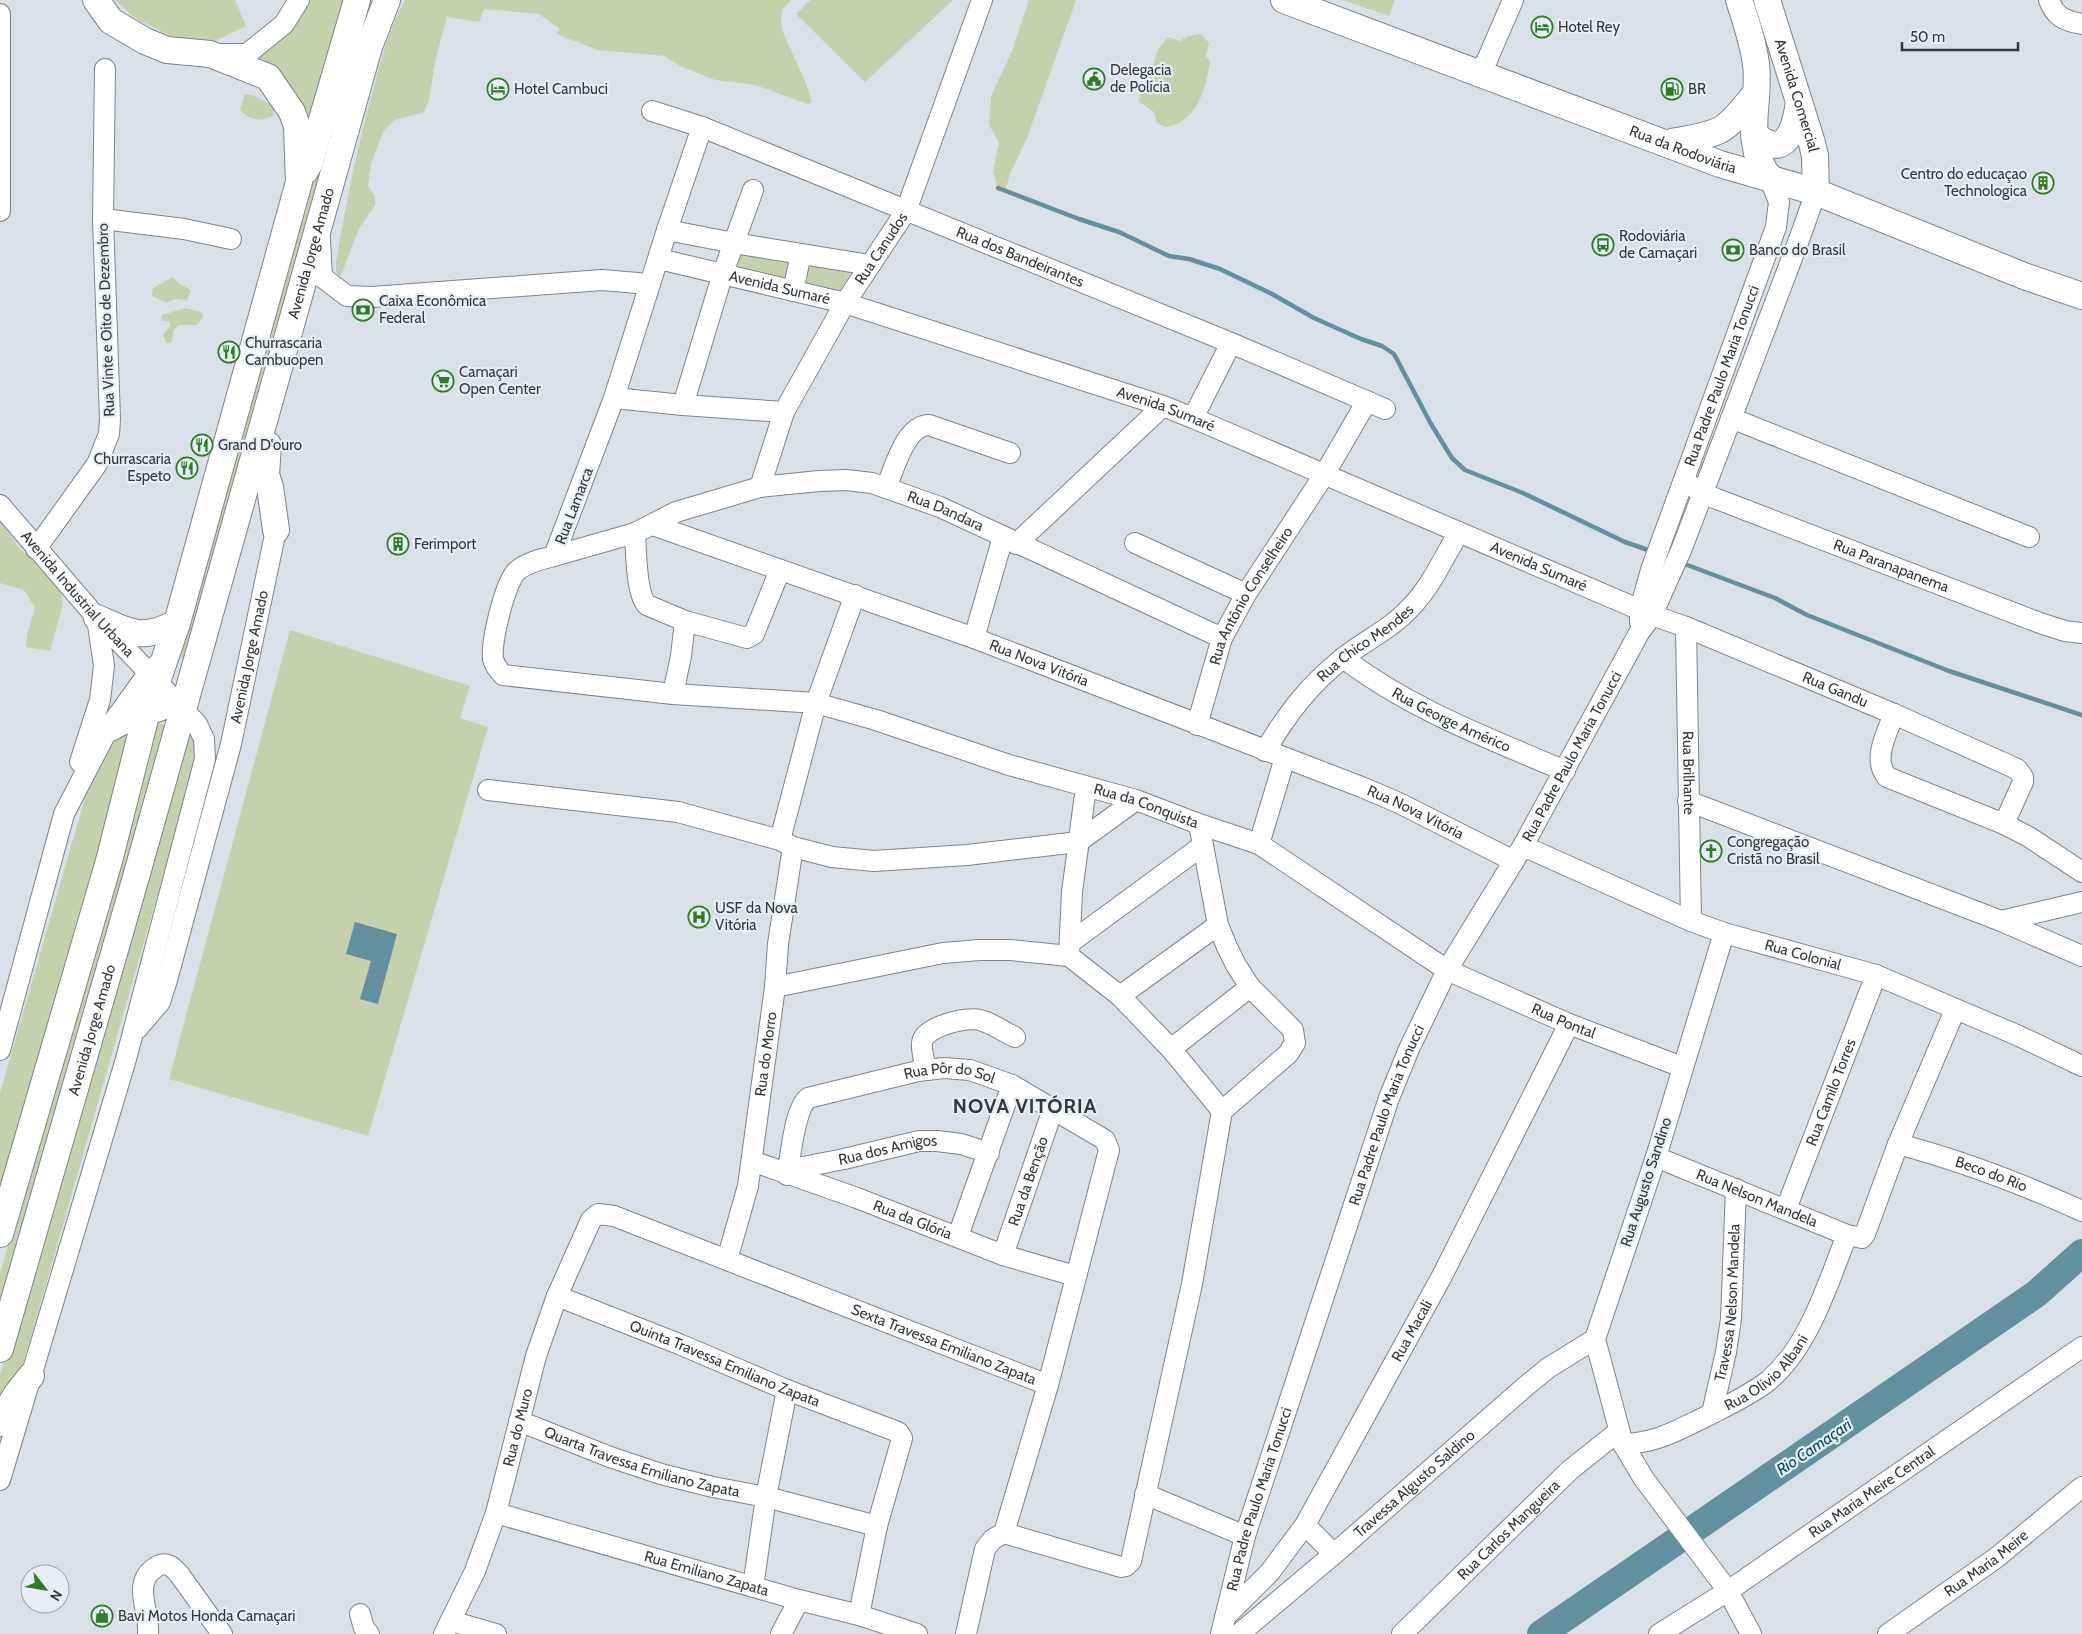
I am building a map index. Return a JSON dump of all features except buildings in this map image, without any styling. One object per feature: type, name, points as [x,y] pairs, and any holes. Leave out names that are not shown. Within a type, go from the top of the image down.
[{"type":"main road","name":"Avenida Jorge Amado","points":[[0,1234],[106,870],[157,670],[177,623],[300,182],[297,126],[292,112],[268,77],[210,54],[167,50],[145,41],[111,21],[96,0]]},
{"type":"main road","points":[[300,182],[309,164],[357,0]]},
{"type":"main road","name":"Avenida Jorge Amado","points":[[0,1349],[369,47],[388,0]]},
{"type":"main road","name":"Avenida Comercial","points":[[1740,0],[1753,43],[1756,64],[1754,134],[1759,160],[1769,177]]},
{"type":"main road","name":"Avenida Comercial","points":[[1767,0],[1800,102],[1814,156],[1816,192]]},
{"type":"main road","name":"Rua da Rodoviária","points":[[1293,1],[1720,164],[1816,192],[2024,276],[2082,296]]},
{"type":"main road","points":[[1667,143],[1720,130],[1732,120],[1755,94]]},
{"type":"main road","points":[[1754,134],[1764,143],[1778,145],[1785,141],[1796,124],[1800,102]]},
{"type":"main road","points":[[1814,156],[1839,191],[1862,210]]},
{"type":"main road","points":[[276,530],[270,488],[266,475],[267,449],[302,309],[307,270]]},
{"type":"main road","points":[[97,618],[132,633],[142,634],[149,634],[177,623]]},
{"type":"main road","points":[[108,729],[147,711],[164,708],[182,710]]},
{"type":"main road","points":[[0,1423],[16,1395],[31,1376]]},
{"type":"street","points":[[210,54],[247,54],[284,24],[299,0]]},
{"type":"street","name":"Rua Canudos","points":[[760,487],[772,443],[784,412],[845,303],[906,211],[982,0]]},
{"type":"street","points":[[1481,74],[1513,0]]},
{"type":"street","points":[[2050,0],[2053,9],[2059,16],[2068,22],[2082,24]]},
{"type":"street","points":[[0,14],[0,211]]},
{"type":"street","name":"Rua Vinte e Oito de Dezembro","points":[[36,548],[97,464],[109,434],[103,220],[105,69]]},
{"type":"street","name":"Rua dos Bandeirantes","points":[[652,111],[702,127],[1231,343],[1385,409]]},
{"type":"street","name":"Rua Lamarca","points":[[702,127],[614,398],[554,556],[529,564],[517,570],[512,577],[492,650],[496,669],[503,675],[673,694],[816,703]]},
{"type":"street","name":"Rua Padre Paulo Maria Tonucci","points":[[1223,1626],[1245,1536],[1389,1098],[1409,1049],[1447,970],[1518,854],[1639,633],[1660,574],[1662,540],[1776,227],[1779,202],[1769,177]]},
{"type":"street","points":[[683,406],[723,273],[753,190]]},
{"type":"street","name":"Rua Padre Paulo Maria Tonucci","points":[[1660,574],[1682,548],[1816,192]]},
{"type":"street","points":[[103,220],[184,229],[231,239]]},
{"type":"street","points":[[319,226],[322,277],[348,296],[372,297],[602,280],[650,284]]},
{"type":"street","points":[[667,230],[870,265]]},
{"type":"street","points":[[793,290],[801,254]]},
{"type":"street","name":"Avenida Sumaré","points":[[658,259],[845,303],[1163,406],[1646,612]]},
{"type":"street","points":[[1193,418],[1231,343]]},
{"type":"street","points":[[614,398],[683,406],[784,412]]},
{"type":"street","name":"Rua Antônio Conselheiro","points":[[1198,725],[1222,638],[1246,594],[1324,475],[1367,401]]},
{"type":"street","points":[[974,638],[1009,541],[1163,406]]},
{"type":"street","points":[[1731,418],[2028,537]]},
{"type":"street","points":[[886,488],[907,439],[914,430],[923,425],[928,425],[1010,453]]},
{"type":"street","name":"Rua Dandara","points":[[653,525],[676,512],[760,487],[846,480],[872,483],[940,507],[1009,541],[1222,638]]},
{"type":"street","name":"Rua Paranapanema","points":[[1683,480],[1703,494],[2040,624],[2065,631],[2082,632]]},
{"type":"street","name":"Avenida Industrial Urbana","points":[[0,505],[97,618],[157,670]]},
{"type":"street","points":[[554,556],[635,534],[653,525]]},
{"type":"street","name":"Rua Nova Vitória","points":[[653,525],[974,638],[1400,803],[1518,854]]},
{"type":"street","name":"Avenida Jorge Amado","points":[[133,1034],[160,1002],[167,980],[231,744],[276,530]]},
{"type":"street","name":"Rua Chico Mendes","points":[[1266,750],[1287,714],[1300,698],[1343,658],[1409,609],[1424,591],[1459,532]]},
{"type":"street","points":[[635,534],[643,601],[654,609],[685,621],[747,638],[759,623],[780,570]]},
{"type":"street","points":[[1135,543],[1246,594]]},
{"type":"street","name":"Rua do Morro","points":[[727,1260],[748,1186],[752,1161],[774,987],[786,844],[816,703],[855,595]]},
{"type":"street","name":"Rua Gandu","points":[[1646,612],[1894,714],[2017,769],[2023,777],[2023,782],[2004,824]]},
{"type":"street","points":[[0,1050],[64,814],[100,700],[104,666],[97,618]]},
{"type":"street","points":[[673,694],[681,656],[685,621]]},
{"type":"street","name":"Rua Brilhante","points":[[1686,627],[1690,921]]},
{"type":"street","name":"Rua George Américo","points":[[1343,658],[1373,681],[1428,712],[1565,771]]},
{"type":"street","points":[[64,814],[108,729],[157,670]]},
{"type":"street","name":"Avenida Jorge Amado","points":[[0,1480],[133,1034],[205,758],[204,739],[197,724],[182,710],[157,670]]},
{"type":"street","name":"Rua da Conquista","points":[[816,703],[876,720],[1009,765],[1136,800],[1259,844],[1447,970]]},
{"type":"street","points":[[1894,714],[1881,752],[1882,771],[1886,777],[2004,824],[2029,837],[2082,872]]},
{"type":"street","points":[[1259,844],[1286,758]]},
{"type":"street","points":[[1086,787],[1072,892],[1070,949],[1120,996],[1171,1049],[1222,1111]]},
{"type":"street","points":[[488,790],[678,812],[832,857],[874,860],[967,855],[1078,842],[1136,800]]},
{"type":"street","points":[[1688,801],[2001,922],[2082,956]]},
{"type":"street","points":[[966,1634],[986,1549],[993,1539],[1004,1533],[1121,1567],[1126,1566],[1131,1561],[1192,1284],[1222,1111],[1288,1054],[1295,1042],[1293,1030],[1250,986],[1231,956],[1218,925],[1199,824]]},
{"type":"street","points":[[774,987],[943,953],[1070,949],[1202,846]]},
{"type":"street","name":"Rua Colonial","points":[[1518,854],[1724,933],[1876,975],[2019,1036],[2082,1066]]},
{"type":"street","points":[[2001,922],[2082,902]]},
{"type":"street","points":[[1120,996],[1218,925]]},
{"type":"street","name":"Rua Augusto Sandino","points":[[1595,1339],[1656,1157],[1724,933]]},
{"type":"street","name":"Rua Pontal","points":[[1447,970],[1569,1024],[1682,1067]]},
{"type":"street","name":"Rua Camilo Torres","points":[[1786,1209],[1876,975]]},
{"type":"street","points":[[1171,1049],[1250,986]]},
{"type":"street","name":"Rua Olivio Albani","points":[[1621,1438],[1643,1444],[1659,1439],[1750,1393],[1768,1380],[1785,1362],[1815,1316],[1853,1236],[1865,1234],[1898,1144],[1955,1010]]},
{"type":"street","points":[[926,1070],[922,1043],[924,1036],[938,1027],[974,1019],[981,1020],[1015,1037]]},
{"type":"street","name":"Rua Macali","points":[[1223,1626],[1270,1572],[1305,1525],[1442,1276],[1569,1024]]},
{"type":"street","name":"Rua Pôr do Sol","points":[[788,1172],[793,1137],[801,1107],[808,1098],[926,1070],[944,1068],[970,1070],[1012,1085],[958,1236]]},
{"type":"street","points":[[1012,1085],[1104,1140],[1109,1150],[1048,1385]]},
{"type":"street","name":"Rua da Benção","points":[[1003,1254],[1053,1109]]},
{"type":"street","name":"Rua dos Amigos","points":[[788,1172],[919,1141],[961,1144],[989,1152]]},
{"type":"street","name":"Beco do Rio","points":[[1898,1144],[1986,1170],[2082,1211]]},
{"type":"street","name":"Rua Nelson Mandela","points":[[1656,1157],[1853,1236]]},
{"type":"street","name":"Rua da Glória","points":[[752,1161],[788,1172],[1003,1254],[1075,1276]]},
{"type":"street","name":"Travessa Nelson Mandela","points":[[1712,1413],[1726,1352],[1731,1319],[1736,1189]]},
{"type":"street","name":"Sexta Travessa Emiliano Zapata","points":[[591,1220],[598,1214],[614,1216],[1048,1385],[1004,1533]]},
{"type":"street","name":"Rua do Muro","points":[[448,1627],[475,1571],[496,1512],[536,1356],[557,1296],[591,1220]]},
{"type":"street","name":"Quinta Travessa Emiliano Zapata","points":[[557,1296],[787,1390],[894,1428],[902,1438],[878,1526]]},
{"type":"street","points":[[1595,1339],[1621,1438],[1644,1479],[1728,1590],[1751,1634]]},
{"type":"street","name":"Travessa Algusto Saldino","points":[[1239,1634],[1334,1554],[1526,1386],[1548,1368],[1595,1339]]},
{"type":"street","name":"Rua Maria Meire Central","points":[[1659,1634],[1728,1590],[2082,1347]]},
{"type":"street","points":[[753,1587],[766,1498],[787,1390]]},
{"type":"street","name":"Quarta Travessa Emiliano Zapata","points":[[519,1420],[610,1457],[661,1474],[878,1526]]},
{"type":"street","name":"Rua Carlos Mangueira","points":[[1402,1634],[1570,1470],[1621,1438]]},
{"type":"street","name":"Rua Maria Meire","points":[[1888,1634],[1996,1558],[2082,1487]]},
{"type":"street","points":[[1145,1494],[1245,1536]]},
{"type":"street","name":"Rua Emiliano Zapata","points":[[496,1512],[753,1587],[859,1615],[917,1634]]},
{"type":"street","points":[[1305,1525],[1334,1554]]},
{"type":"street","points":[[859,1615],[878,1526]]},
{"type":"street","points":[[148,1634],[143,1585],[145,1577],[161,1564],[172,1566],[179,1574],[222,1634]]},
{"type":"street","points":[[781,1634],[799,1600]]},
{"type":"street","points":[[360,1614],[364,1628],[369,1634]]},
{"type":"street","points":[[448,1627],[496,1634]]},
{"type":"green space","points":[[115,0],[235,0],[246,26],[211,43],[170,36],[135,18]]},
{"type":"green space","points":[[308,0],[346,0],[306,128],[298,95],[276,73],[249,57]]},
{"type":"green space","points":[[366,0],[375,0],[184,658],[175,656]]},
{"type":"green space","points":[[405,0],[791,0],[782,10],[781,24],[812,102],[808,104],[755,85],[715,80],[680,66],[664,56],[598,50],[556,34],[560,29],[539,14],[484,9],[479,22],[447,17],[436,58],[429,100],[424,112],[395,120],[384,130],[371,164],[368,186],[375,196],[375,205],[359,229],[341,275],[338,275],[336,262],[362,133],[386,44],[394,21]]},
{"type":"green space","points":[[810,0],[953,0],[865,82],[796,14]]},
{"type":"green space","points":[[1029,0],[1076,0],[1027,138],[1010,174],[1005,191],[998,188],[993,172],[999,142],[989,125],[991,96],[1012,51]]},
{"type":"green space","points":[[1343,0],[1395,0],[1389,16]]},
{"type":"green space","points":[[1201,34],[1209,43],[1206,55],[1210,63],[1202,94],[1198,104],[1185,119],[1165,127],[1156,122],[1153,111],[1138,101],[1148,77],[1153,75],[1155,58],[1158,51],[1168,37],[1180,41],[1188,36]]},
{"type":"green space","points":[[245,94],[252,95],[274,106],[274,115],[265,119],[256,119],[244,114],[240,110]]},
{"type":"green space","points":[[737,249],[854,272],[841,297],[730,270]]},
{"type":"green space","points":[[173,277],[180,284],[191,290],[187,301],[177,299],[167,303],[152,296],[153,288]]},
{"type":"green space","points":[[185,308],[202,312],[203,317],[197,325],[179,325],[174,330],[171,343],[166,343],[163,334],[170,326],[170,322],[161,320],[162,315]]},
{"type":"green space","points":[[0,521],[20,549],[48,572],[52,581],[60,588],[63,604],[50,651],[26,647],[27,635],[35,608],[24,590],[0,583]]},
{"type":"green space","points":[[290,630],[470,686],[460,718],[488,727],[368,1136],[169,1079]]},
{"type":"green space","points":[[158,723],[165,725],[0,1313],[0,1274]]},
{"type":"green space","points":[[124,731],[133,733],[0,1204],[0,1093],[89,784],[100,759]]},
{"type":"green space","points":[[191,731],[194,736],[196,760],[0,1445],[0,1375],[183,734]]},
{"type":"water","points":[[355,922],[397,934],[378,1004],[360,999],[371,961],[346,954]]},
{"type":"waterway","points":[[998,188],[1119,232],[1169,256],[1189,259],[1220,269],[1272,294],[1314,318],[1361,339],[1382,346],[1394,354],[1431,424],[1452,458],[1465,470],[1523,493],[1625,542],[1651,551]]},
{"type":"waterway","points":[[1682,563],[1775,598],[1807,615],[1949,671],[2082,715]]},
{"type":"waterway","name":"Rio Camaçari","points":[[1541,1634],[2036,1294],[2082,1253]]},
{"type":"place","name":"Hotel Rey","points":[[1542,27]]},
{"type":"place","name":"Delegacia de Polícia","points":[[1094,79]]},
{"type":"place","name":"Hotel Cambuci","points":[[498,89]]},
{"type":"place","name":"BR","points":[[1672,89]]},
{"type":"place","name":"Centro do educaçao Technologica","points":[[2043,183]]},
{"type":"place","name":"Rodoviária de Camaçari","points":[[1603,245]]},
{"type":"place","name":"Banco do Brasil","points":[[1733,250]]},
{"type":"place","name":"Caixa Econômica Federal","points":[[363,310]]},
{"type":"place","name":"Churrascaria Cambuopen","points":[[229,352]]},
{"type":"place","name":"Camaçari Open Center","points":[[443,381]]},
{"type":"place","name":"Grand D'ouro","points":[[202,445]]},
{"type":"place","name":"Churrascaria Espeto","points":[[187,468]]},
{"type":"place","name":"Ferimport","points":[[398,544]]},
{"type":"place","name":"Congregação Cristã no Brasil","points":[[1711,851]]},
{"type":"place","name":"USF da Nova Vitória","points":[[699,917]]},
{"type":"place","name":"Bavi Motos Honda Camaçari","points":[[102,1616]]},
{"type":"district","name":"NOVA VITÓRIA","points":[[1025,1106]]}]
